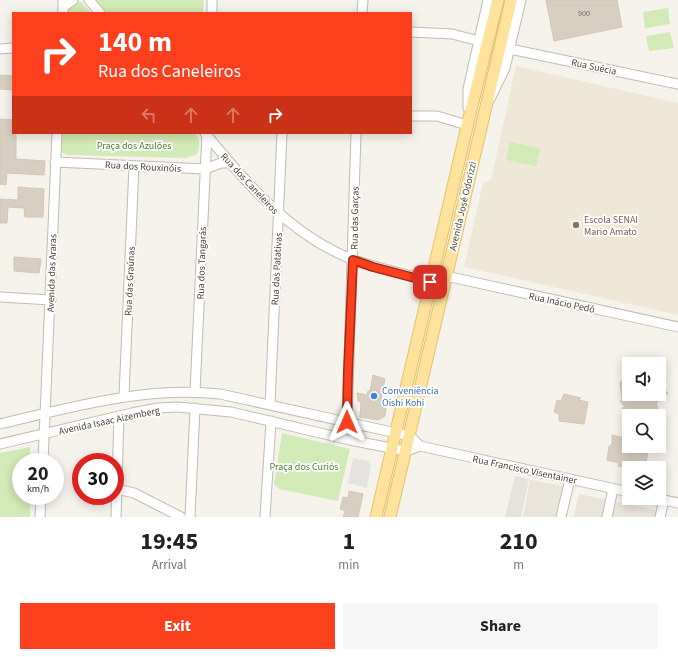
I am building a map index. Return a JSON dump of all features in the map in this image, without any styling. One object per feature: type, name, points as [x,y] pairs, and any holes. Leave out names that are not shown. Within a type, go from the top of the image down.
[{"type":"main road","name":"Avenida José Odorizzi","points":[[376,517],[430,282],[498,0]]},
{"type":"main road","name":"Avenida José Odorizzi","points":[[390,517],[511,0]]},
{"type":"street","points":[[63,7],[73,0]]},
{"type":"street","points":[[82,0],[90,2],[99,12]]},
{"type":"street","points":[[212,0],[212,12]]},
{"type":"street","points":[[362,12],[363,0]]},
{"type":"street","name":"Avenida José Odorizzi","points":[[468,122],[468,89],[488,0]]},
{"type":"street","name":"Avenida José Odorizzi","points":[[486,106],[500,80],[510,49],[521,0]]},
{"type":"street","points":[[412,32],[445,33],[478,40]]},
{"type":"street","points":[[0,49],[12,48]]},
{"type":"street","name":"Rua Suécia","points":[[510,49],[678,84]]},
{"type":"street","points":[[412,116],[437,116],[468,122]]},
{"type":"street","name":"Avenida das Araras","points":[[44,434],[57,134]]},
{"type":"street","name":"Rua dos Caneleiros","points":[[206,134],[230,163],[279,213],[318,242],[353,260],[373,267],[430,282]]},
{"type":"street","name":"Rua dos Tangarás","points":[[195,392],[206,134]]},
{"type":"street","name":"Rua das Patativas","points":[[270,405],[282,134]]},
{"type":"street","name":"Rua das Garças","points":[[347,422],[356,134]]},
{"type":"street","name":"Rua dos Rouxinóis","points":[[55,162],[205,169],[221,163],[230,163]]},
{"type":"street","name":"Rua das Graúnas","points":[[124,396],[134,166]]},
{"type":"street","name":"Rua Inácio Pedó","points":[[446,276],[678,327]]},
{"type":"street","points":[[0,297],[50,300]]},
{"type":"street","name":"Avenida Isaac Aizemberg","points":[[0,424],[124,396],[154,393],[195,392],[220,394],[396,433]]},
{"type":"street","name":"Avenida Isaac Aizemberg","points":[[0,444],[158,408],[195,408],[231,412],[406,452]]},
{"type":"street","points":[[190,517],[195,408]]},
{"type":"street","points":[[118,453],[119,416]]},
{"type":"street","points":[[265,517],[270,421]]},
{"type":"street","points":[[396,433],[410,436],[420,446],[406,452]]},
{"type":"street","points":[[43,453],[44,434]]},
{"type":"street","name":"Rua Francisco Visentainer","points":[[420,446],[622,490]]},
{"type":"street","points":[[561,517],[570,479]]},
{"type":"street","points":[[607,517],[613,488]]},
{"type":"street","points":[[124,491],[134,493],[181,517]]},
{"type":"street","points":[[666,500],[678,503]]},
{"type":"street","points":[[40,517],[41,505]]},
{"type":"street","points":[[116,505],[116,517]]},
{"type":"street","points":[[659,505],[660,517]]},
{"type":"shaded area","name":"Escola SENAI Mario Amato","points":[[516,66],[678,103],[678,315],[464,267],[483,183],[491,180]]},
{"type":"shaded area","points":[[353,458],[368,461],[371,465],[367,488],[348,483]]},
{"type":"shaded area","points":[[515,476],[529,479],[521,517],[505,517]]},
{"type":"shaded area","points":[[530,480],[570,487],[564,517],[523,517]]},
{"type":"shaded area","points":[[579,494],[622,503],[622,505],[631,505],[660,511],[659,517],[574,517]]},
{"type":"green space","points":[[95,0],[204,0],[203,12],[106,12]]},
{"type":"green space","points":[[74,2],[81,2],[90,12],[66,12]]},
{"type":"green space","points":[[668,8],[670,24],[645,28],[643,12]]},
{"type":"green space","points":[[670,32],[674,48],[649,51],[646,36]]},
{"type":"green space","name":"Praça dos Azulões","points":[[62,134],[196,134],[199,141],[197,154],[186,158],[68,155],[61,152]]},
{"type":"green space","points":[[510,142],[540,148],[536,166],[506,160]]},
{"type":"green space","name":"Praça dos Curiós","points":[[282,433],[350,449],[338,501],[279,489],[274,484]]},
{"type":"green space","points":[[30,447],[30,453],[12,453],[12,505],[30,505],[30,517],[0,517],[0,453]]},
{"type":"building","points":[[546,0],[617,0],[622,27],[554,41]]},
{"type":"building","points":[[0,75],[12,76],[12,90],[0,89]]},
{"type":"building","points":[[0,119],[12,120],[12,134],[16,134],[16,159],[45,161],[44,175],[7,173],[6,185],[0,184]]},
{"type":"building","points":[[18,187],[44,189],[43,217],[25,217],[24,208],[8,207],[7,223],[0,223],[0,199],[18,200]]},
{"type":"building","points":[[14,257],[41,259],[39,273],[14,271]]},
{"type":"building","points":[[373,375],[385,379],[381,399],[387,400],[385,416],[378,420],[360,417],[361,402],[358,401],[357,393],[367,395],[368,391],[370,391]]},
{"type":"building","points":[[622,381],[622,399],[620,382]]},
{"type":"building","points":[[564,394],[581,398],[578,400],[588,402],[584,424],[559,421],[559,414],[554,412],[557,400],[561,401]]},
{"type":"building","points":[[622,399],[622,401],[658,401],[656,404],[658,409],[623,409],[622,408],[625,407],[620,401]]},
{"type":"building","points":[[612,435],[622,437],[622,453],[648,453],[646,461],[622,461],[622,467],[618,466],[619,463],[607,460],[609,446],[612,445]]},
{"type":"building","points":[[349,491],[363,494],[358,517],[343,517],[345,511],[340,509],[343,497],[348,498]]},
{"type":"place","name":"Escola SENAI Mario Amato","points":[[576,225]]},
{"type":"place","name":"Conveniência Oishi Kohi","points":[[374,396]]},
{"type":"route","points":[[347,422],[353,260],[373,267],[430,282]]}]
